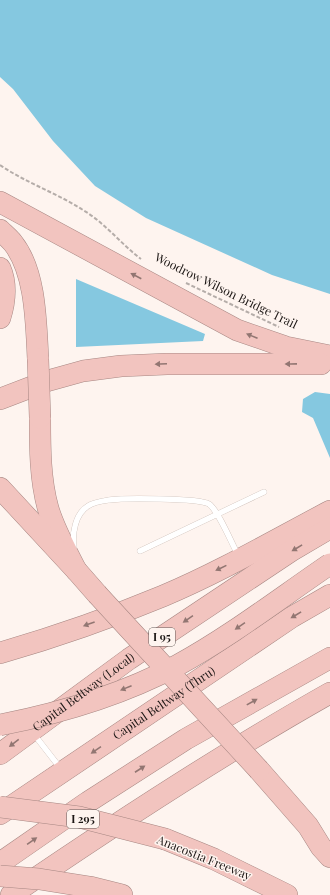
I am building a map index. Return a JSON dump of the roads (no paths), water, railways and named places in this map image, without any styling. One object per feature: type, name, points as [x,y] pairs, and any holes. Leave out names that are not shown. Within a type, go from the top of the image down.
[{"type":"highway","points":[[0,202],[237,330],[286,347],[330,356]]},
{"type":"highway","points":[[0,207],[29,219]]},
{"type":"highway","points":[[0,230],[14,244],[24,264],[32,289],[36,309],[41,462],[48,508],[56,529],[76,570]]},
{"type":"highway","points":[[0,268],[5,289],[4,306],[0,318]]},
{"type":"highway","points":[[0,399],[47,380],[82,371],[121,366],[167,364],[330,364]]},
{"type":"highway","points":[[0,488],[259,770],[308,826],[330,845]]},
{"type":"highway","points":[[0,653],[50,638],[163,596],[240,559],[330,511]]},
{"type":"highway","name":"Capital Beltway (Local)","points":[[0,754],[154,642],[291,551],[330,528]]},
{"type":"highway","points":[[0,726],[42,717],[90,702],[129,687],[177,665],[222,638],[330,564]]},
{"type":"highway","name":"Capital Beltway (Thru)","points":[[0,814],[292,617],[330,595]]},
{"type":"highway","points":[[0,863],[88,802],[186,739],[330,658]]},
{"type":"highway","points":[[11,895],[85,844],[158,797],[300,709],[330,693]]},
{"type":"highway","points":[[300,709],[330,696]]},
{"type":"highway","name":"Anacostia Freeway","points":[[0,807],[79,817],[165,839],[214,859],[287,895]]},
{"type":"highway","points":[[308,826],[320,847],[330,857]]},
{"type":"highway","points":[[25,895],[85,844]]},
{"type":"highway","points":[[0,876],[39,879],[90,887],[122,895]]},
{"type":"lane","points":[[140,551],[264,492]]},
{"type":"lane","points":[[76,570],[73,540],[75,526],[80,514],[94,503],[110,500],[188,500],[210,504],[218,515],[240,559]]},
{"type":"lane","points":[[31,730],[63,772]]},
{"type":"water","points":[[0,0],[330,0],[330,294],[272,275],[146,218],[95,186],[53,141],[13,89],[0,77]]},
{"type":"water","points":[[76,279],[205,334],[203,341],[76,347]]},
{"type":"water","points":[[315,392],[330,394],[330,458],[313,418],[302,412],[303,399]]}]
